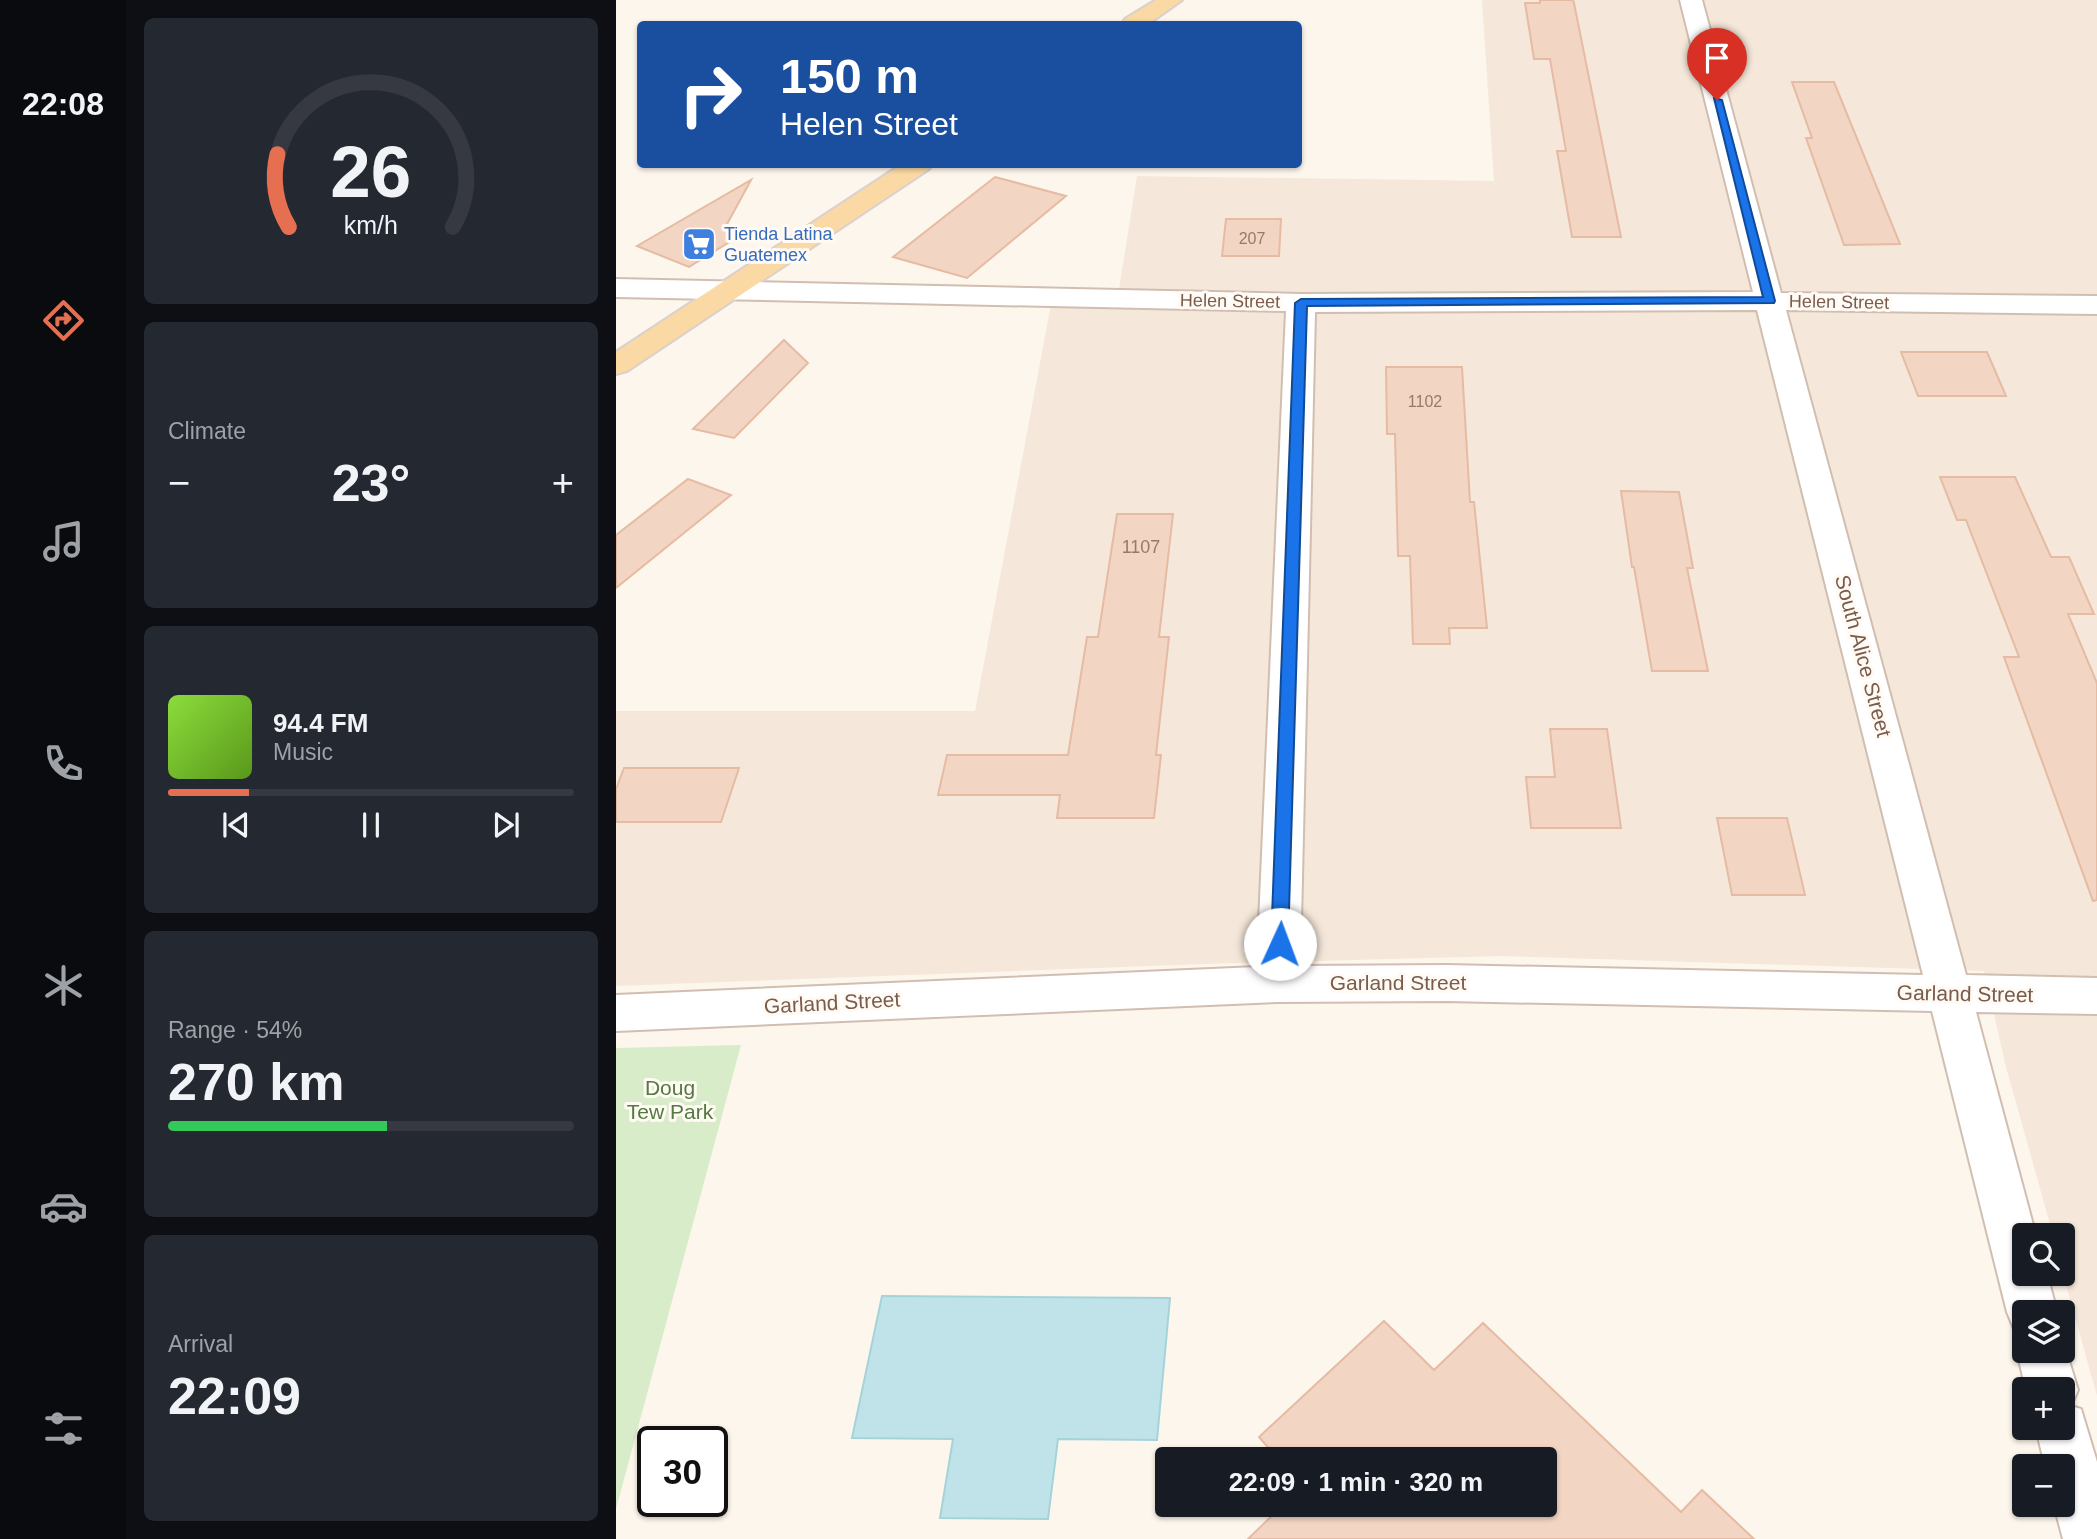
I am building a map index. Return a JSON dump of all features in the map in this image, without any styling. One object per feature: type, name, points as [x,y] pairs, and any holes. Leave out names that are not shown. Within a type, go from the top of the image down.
[{"type":"main road","points":[[1138,21],[1171,0]]},
{"type":"main road","points":[[616,365],[914,168]]},
{"type":"street","name":"South Alice Street","points":[[1691,0],[1952,995],[2029,1300]]},
{"type":"street","name":"Helen Street","points":[[616,288],[1301,303],[1769,301],[2097,305]]},
{"type":"street","points":[[1278,984],[1301,303]]},
{"type":"street","name":"Garland Street","points":[[616,1013],[1278,984],[1447,983],[2097,996]]},
{"type":"street","points":[[2065,1440],[2090,1539]]},
{"type":"shaded area","points":[[1482,0],[2097,0],[2097,1396],[2075,1317],[2075,1300],[2070,1300],[2066,1286],[2075,1286],[2075,1223],[2050,1223],[2006,1067],[1984,971],[1503,956],[1204,964],[616,986],[616,711],[975,711],[1054,288],[1119,289],[1137,176],[1494,181]]},
{"type":"green space","name":"Doug Tew Park","points":[[741,1045],[616,1509],[616,1048]]},
{"type":"water","points":[[882,1296],[1170,1298],[1157,1440],[1058,1439],[1048,1519],[940,1518],[953,1439],[852,1438]]},
{"type":"building","points":[[1540,0],[1573,0],[1621,237],[1572,237],[1557,151],[1566,151],[1550,59],[1534,59],[1525,3],[1540,3]]},
{"type":"building","points":[[1792,82],[1834,82],[1900,244],[1844,245],[1806,138],[1812,138]]},
{"type":"building","points":[[995,177],[1066,196],[967,278],[893,257]]},
{"type":"building","points":[[751,180],[726,226],[744,233],[689,267],[637,246]]},
{"type":"building","points":[[1226,219],[1281,219],[1279,256],[1222,256]]},
{"type":"building","points":[[784,340],[808,363],[734,438],[693,429]]},
{"type":"building","points":[[1901,352],[1987,352],[2006,396],[1918,396]]},
{"type":"building","points":[[1386,367],[1462,367],[1470,502],[1474,502],[1487,628],[1449,628],[1450,644],[1413,644],[1410,556],[1398,556],[1395,434],[1387,434]]},
{"type":"building","points":[[1940,477],[2015,477],[2051,557],[2069,557],[2094,614],[2068,614],[2097,683],[2097,900],[2093,901],[2004,657],[2019,657],[1966,520],[1957,520]]},
{"type":"building","points":[[688,479],[731,495],[616,588],[616,535]]},
{"type":"building","points":[[1621,491],[1679,492],[1693,568],[1687,568],[1708,671],[1652,671]]},
{"type":"building","points":[[1117,514],[1173,514],[1159,637],[1169,637],[1156,755],[1161,755],[1154,818],[1057,818],[1060,795],[938,795],[947,755],[1068,755],[1087,637],[1098,637]]},
{"type":"building","points":[[1550,729],[1607,729],[1621,828],[1531,828],[1526,777],[1555,777]]},
{"type":"building","points":[[624,768],[739,768],[721,822],[616,822],[616,789]]},
{"type":"building","points":[[1717,818],[1787,818],[1805,895],[1732,895]]},
{"type":"building","points":[[1384,1321],[1434,1370],[1483,1323],[1681,1512],[1702,1490],[1754,1539],[1248,1539],[1271,1517],[1557,1517],[1557,1447],[1268,1447],[1259,1437]]},
{"type":"place","name":"Tienda Latina Guatemex","points":[[699,244]]},
{"type":"route","points":[[1280,944],[1301,303],[1769,301],[1717,100]]}]
